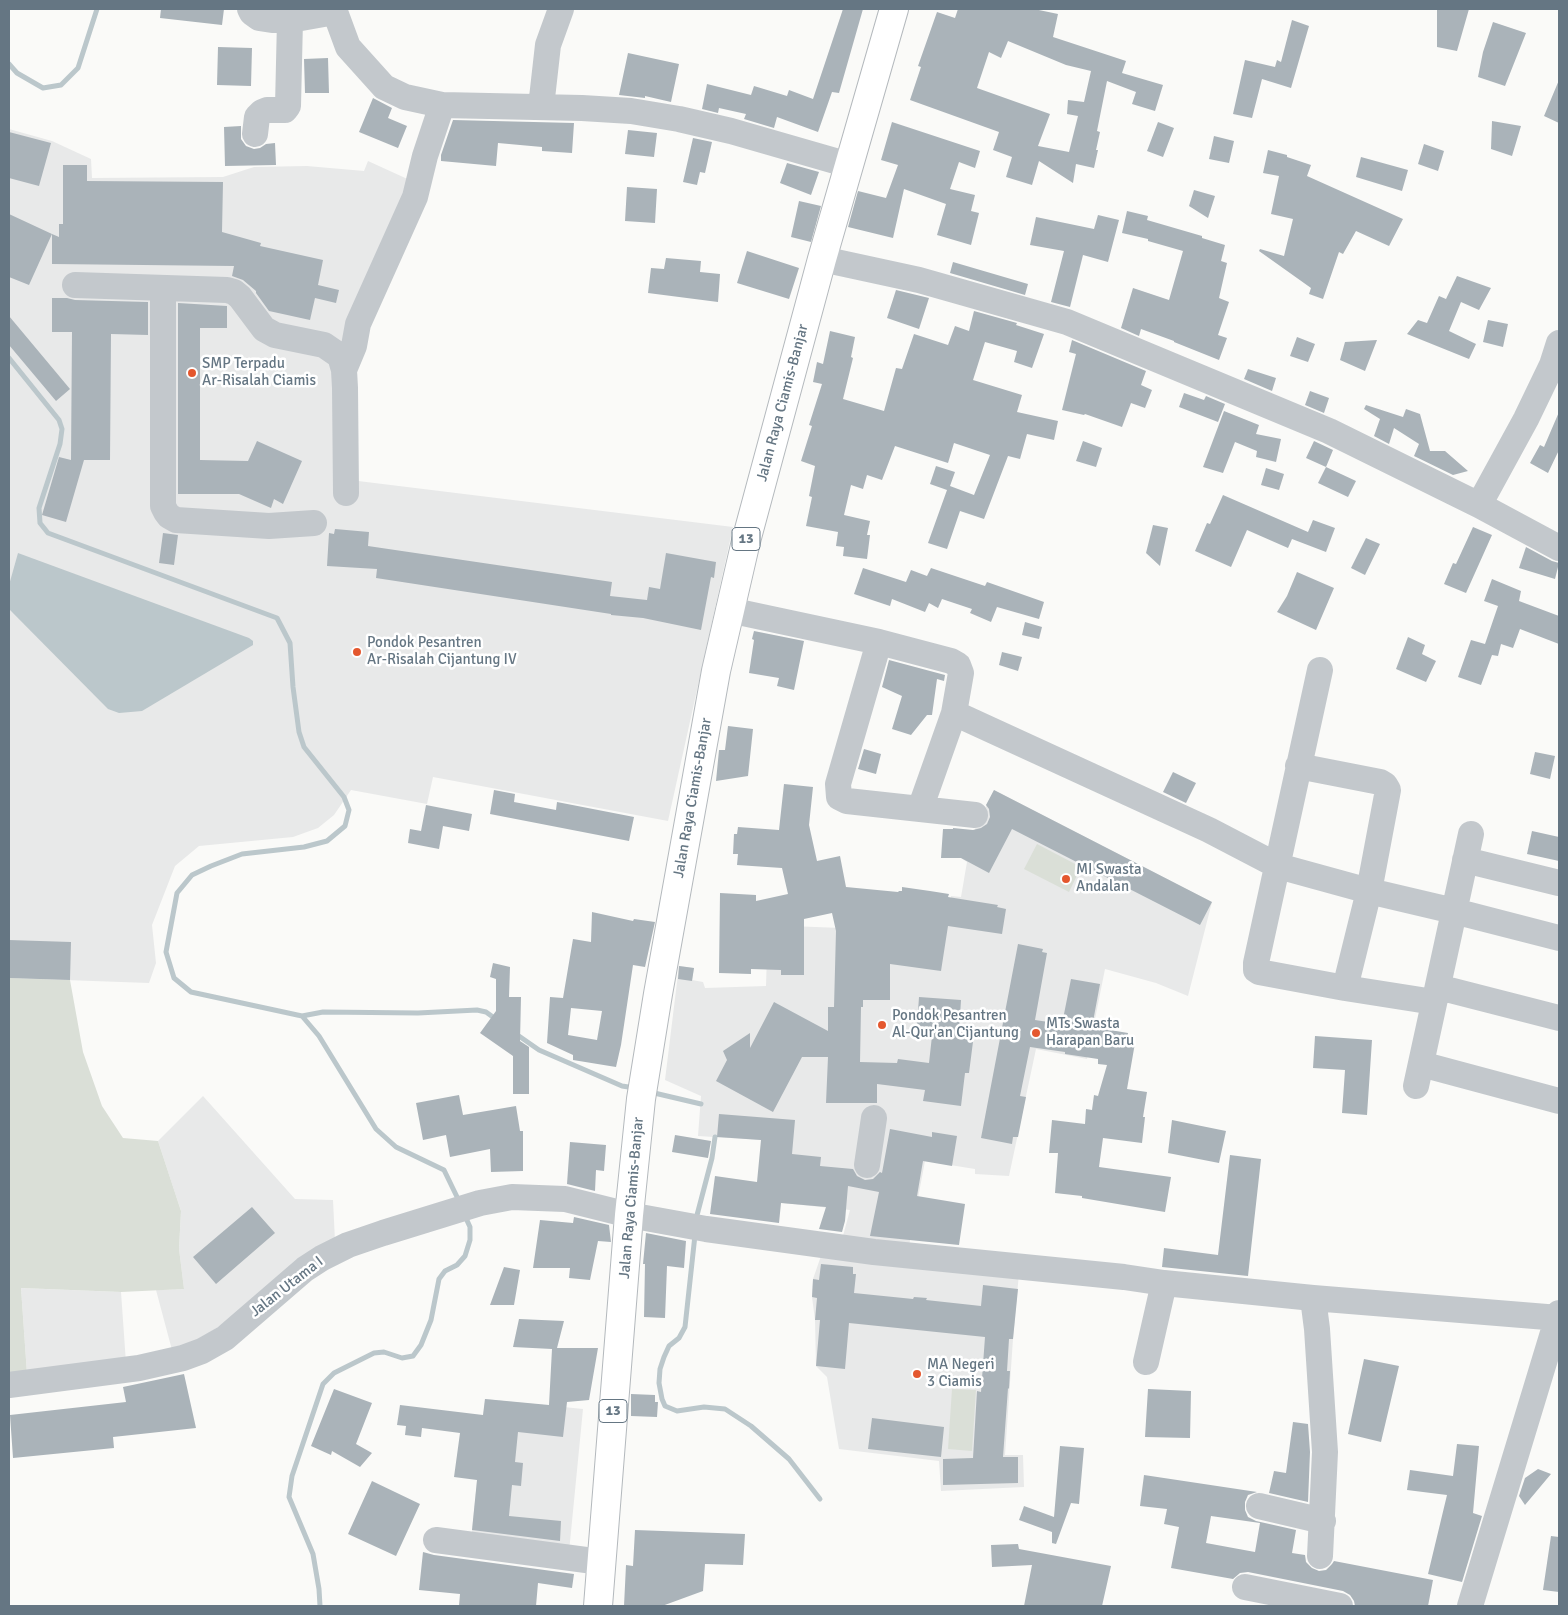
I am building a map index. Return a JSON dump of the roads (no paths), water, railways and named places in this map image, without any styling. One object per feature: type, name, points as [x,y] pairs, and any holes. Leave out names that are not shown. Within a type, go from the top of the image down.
[{"type":"highway","name":"Jalan Raya Ciamis-Banjar","points":[[598,1606],[629,1215],[642,1090],[716,671],[729,610],[822,259],[894,9]]},
{"type":"street","points":[[250,9],[255,16],[264,19],[290,20],[334,10],[348,47],[384,87],[405,97],[442,105],[631,111],[679,119],[731,131],[849,164]]},
{"type":"street","points":[[541,107],[548,45],[561,9]]},
{"type":"street","points":[[255,134],[257,117],[262,112],[267,110],[285,110],[288,106],[290,20]]},
{"type":"street","points":[[344,370],[354,346],[358,324],[415,197],[425,156],[442,105]]},
{"type":"street","points":[[822,259],[919,280],[1067,322],[1329,431],[1479,505],[1559,548]]},
{"type":"street","points":[[75,285],[227,290],[234,292],[240,297],[264,329],[275,335],[324,345],[340,356],[344,370],[346,493]]},
{"type":"street","points":[[163,288],[163,506],[166,512],[173,519],[180,520],[269,526],[314,523]]},
{"type":"street","points":[[1479,505],[1526,419],[1552,365],[1559,343]]},
{"type":"street","points":[[729,610],[879,642],[951,660],[958,665],[961,673],[954,713],[920,809]]},
{"type":"street","points":[[879,642],[838,784],[840,798],[847,801],[976,815]]},
{"type":"street","points":[[1320,670],[1256,970],[1345,988],[1436,995],[1559,1018]]},
{"type":"street","points":[[954,713],[1209,830],[1278,866],[1369,891],[1454,910],[1559,938]]},
{"type":"street","points":[[1298,766],[1380,782],[1387,787],[1388,797],[1369,891],[1345,988]]},
{"type":"street","points":[[1470,834],[1418,1075],[1559,1101]]},
{"type":"street","points":[[1465,860],[1559,883]]},
{"type":"street","points":[[867,1165],[874,1118]]},
{"type":"street","name":"Jalan Utama I","points":[[9,1385],[139,1368],[183,1358],[202,1351],[225,1338],[305,1269],[322,1258],[383,1233],[469,1207],[512,1197],[566,1199],[629,1215],[706,1229],[874,1252],[1313,1298],[1559,1317]]},
{"type":"street","points":[[1146,1362],[1164,1283]]},
{"type":"street","points":[[1313,1298],[1317,1329],[1325,1452],[1320,1556]]},
{"type":"street","points":[[1470,1606],[1559,1317]]},
{"type":"street","points":[[1259,1506],[1323,1521]]},
{"type":"street","points":[[436,1540],[601,1562]]},
{"type":"street","points":[[1245,1587],[1340,1606]]},
{"type":"waterway","points":[[9,64],[17,73],[43,88],[61,85],[78,68],[97,9]]},
{"type":"waterway","points":[[9,358],[59,420],[62,429],[60,444],[39,508],[40,523],[48,533],[277,618],[290,643],[299,732],[304,747],[344,797],[349,810],[345,826],[327,841],[304,847],[242,854],[192,875],[177,893],[166,952],[174,978],[191,992],[302,1016],[319,1036],[376,1129],[396,1147],[444,1170],[459,1201]]},
{"type":"waterway","points":[[302,1016],[323,1012],[418,1013],[477,1010],[486,1012],[497,1020]]},
{"type":"waterway","points":[[516,1034],[539,1050],[622,1086],[635,1088]]},
{"type":"waterway","points":[[650,1092],[701,1104]]},
{"type":"waterway","points":[[696,1219],[712,1158],[715,1137]]},
{"type":"waterway","points":[[320,1606],[313,1554],[289,1497],[292,1476],[323,1384],[334,1373],[374,1353],[384,1352],[402,1358],[413,1356],[421,1345],[431,1320],[439,1279],[445,1271],[457,1265],[465,1256],[470,1240],[470,1227],[465,1216]]},
{"type":"waterway","points":[[695,1235],[685,1327],[679,1338],[669,1346],[660,1369],[659,1383],[665,1406],[677,1411],[704,1407],[725,1409],[751,1426],[789,1459],[820,1499]]},
{"type":"place","name":"SMP Terpadu Ar-Risalah Ciamis","points":[[192,373]]},
{"type":"place","name":"Pondok Pesantren Ar-Risalah Cijantung IV","points":[[357,652]]},
{"type":"place","name":"MI Swasta Andalan","points":[[1066,879]]},
{"type":"place","name":"Pondok Pesantren Al-Qur'an Cijantung","points":[[882,1025]]},
{"type":"place","name":"MTs Swasta Harapan Baru","points":[[1036,1033]]},
{"type":"place","name":"MA Negeri 3 Ciamis","points":[[917,1374]]}]
